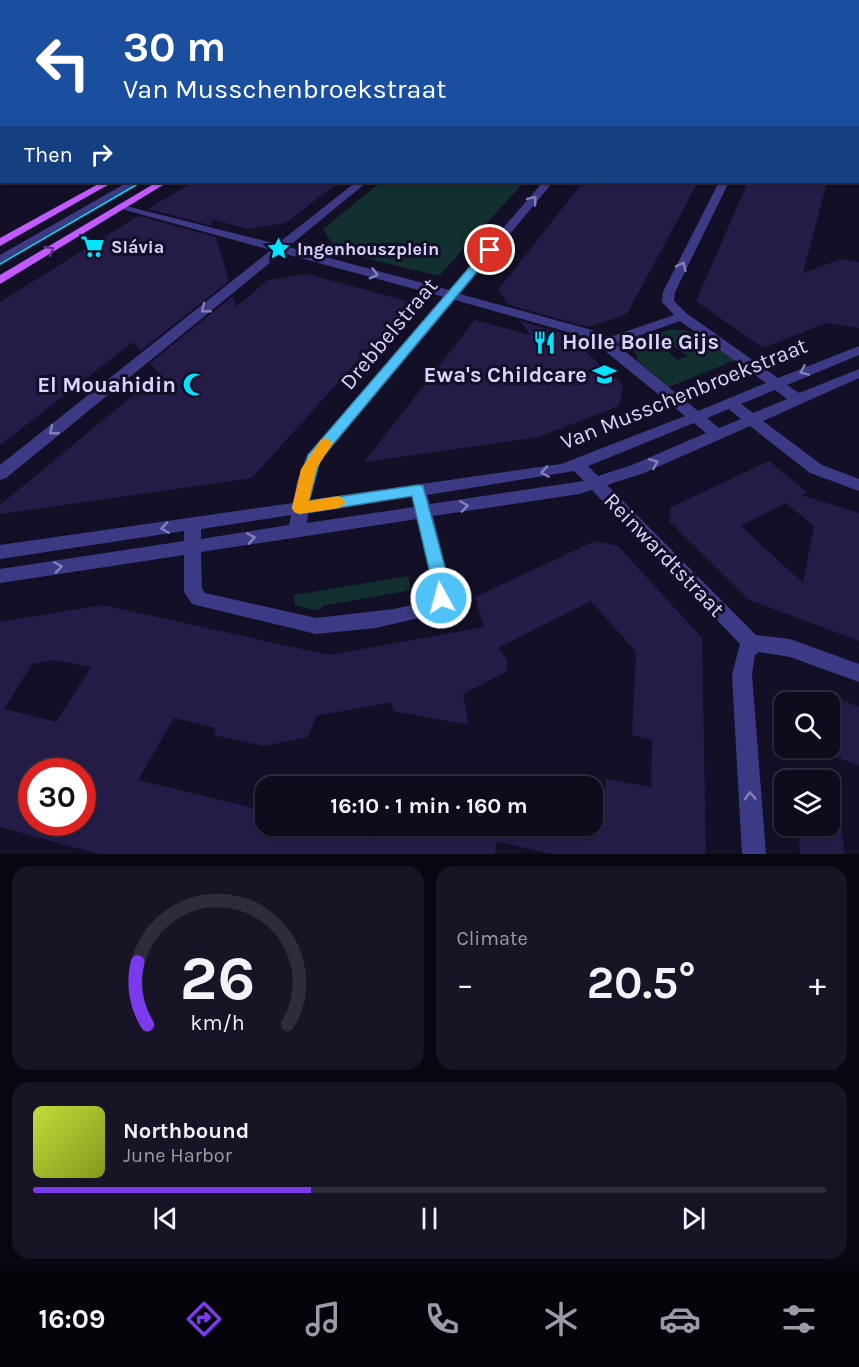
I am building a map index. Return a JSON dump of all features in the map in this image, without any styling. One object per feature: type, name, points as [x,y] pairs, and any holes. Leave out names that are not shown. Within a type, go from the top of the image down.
[{"type":"main road","points":[[0,243],[106,183]]},
{"type":"main road","points":[[0,280],[161,183]]},
{"type":"street","points":[[0,260],[132,183]]},
{"type":"street","points":[[0,474],[361,183]]},
{"type":"street","name":"Drebbelstraat","points":[[297,531],[299,508],[313,459],[547,183]]},
{"type":"street","points":[[724,183],[668,295],[669,305],[799,400]]},
{"type":"street","points":[[122,206],[594,335],[718,435]]},
{"type":"street","points":[[606,343],[682,316]]},
{"type":"street","name":"Van Musschenbroekstraat","points":[[0,552],[578,465],[859,350]]},
{"type":"street","points":[[0,576],[596,484],[718,435],[859,373]]},
{"type":"street","points":[[730,403],[820,471],[859,485]]},
{"type":"street","name":"Reinwardtstraat","points":[[578,465],[752,644]]},
{"type":"street","points":[[193,524],[193,590],[199,599],[316,626],[332,625],[421,611],[438,602],[441,586],[418,490]]},
{"type":"street","points":[[754,854],[742,675],[744,656],[752,644],[767,642],[859,673]]},
{"type":"green space","points":[[380,183],[523,183],[439,276],[337,251],[323,229]]},
{"type":"green space","points":[[669,330],[697,335],[713,343],[736,360],[669,387],[639,362],[634,350],[639,341],[652,336],[677,360],[688,356],[656,334]]},
{"type":"green space","points":[[408,576],[411,590],[322,606],[322,609],[314,610],[295,605],[294,595]]},
{"type":"building","points":[[191,183],[338,183],[286,223],[248,229],[211,219],[213,226],[148,209]]},
{"type":"building","points":[[582,183],[697,183],[627,314],[588,327],[509,305],[498,290]]},
{"type":"building","points":[[748,183],[827,183],[803,273],[841,259],[859,262],[859,328],[826,323],[763,348],[696,301]]},
{"type":"building","points":[[138,216],[216,237],[229,281],[140,351],[133,342],[0,445],[0,302]]},
{"type":"building","points":[[307,274],[411,302],[252,478],[0,514],[0,505],[159,374],[150,363],[233,296],[236,307],[268,280]]},
{"type":"building","points":[[475,320],[530,335],[520,321],[566,334],[623,385],[619,406],[539,437],[364,462]]},
{"type":"building","points":[[769,461],[807,492],[801,495],[859,513],[859,641],[749,600],[669,521],[671,507]],"holes":[[[786,503],[814,526],[803,583],[741,526]]]},
{"type":"building","points":[[595,541],[618,546],[702,638],[706,854],[550,854],[497,841],[495,854],[99,854],[33,836],[96,836],[96,758],[18,758],[18,832],[0,827],[0,622],[103,605],[329,655],[484,627],[475,597]],"holes":[[[591,601],[636,652],[632,735],[652,740],[651,787],[606,779],[605,796],[603,796],[603,836],[377,836],[376,839],[364,836],[255,836],[255,808],[138,780],[174,718],[216,728],[213,735],[264,746],[308,737],[316,716],[392,702],[393,711],[469,725],[463,694],[506,672],[508,661],[498,648]],[[55,660],[91,667],[56,722],[4,709],[32,664]]]},
{"type":"building","points":[[840,699],[859,707],[859,766],[840,758]]},
{"type":"building","points":[[841,825],[845,854],[800,854],[799,836],[840,836]]},
{"type":"tram line","points":[[0,264],[139,183]]},
{"type":"slow traffic","points":[[326,443],[313,459],[299,508],[339,502]]},
{"type":"place","name":"Slávia","points":[[93,247]]},
{"type":"place","name":"Ingenhouszplein","points":[[279,249]]},
{"type":"place","name":"Holle Bolle Gijs","points":[[544,342]]},
{"type":"place","name":"Ewa's Childcare","points":[[605,375]]},
{"type":"place","name":"El Mouahidin","points":[[194,385]]},
{"type":"route","points":[[441,598],[436,562],[418,490],[299,508],[313,459],[490,250]]}]
